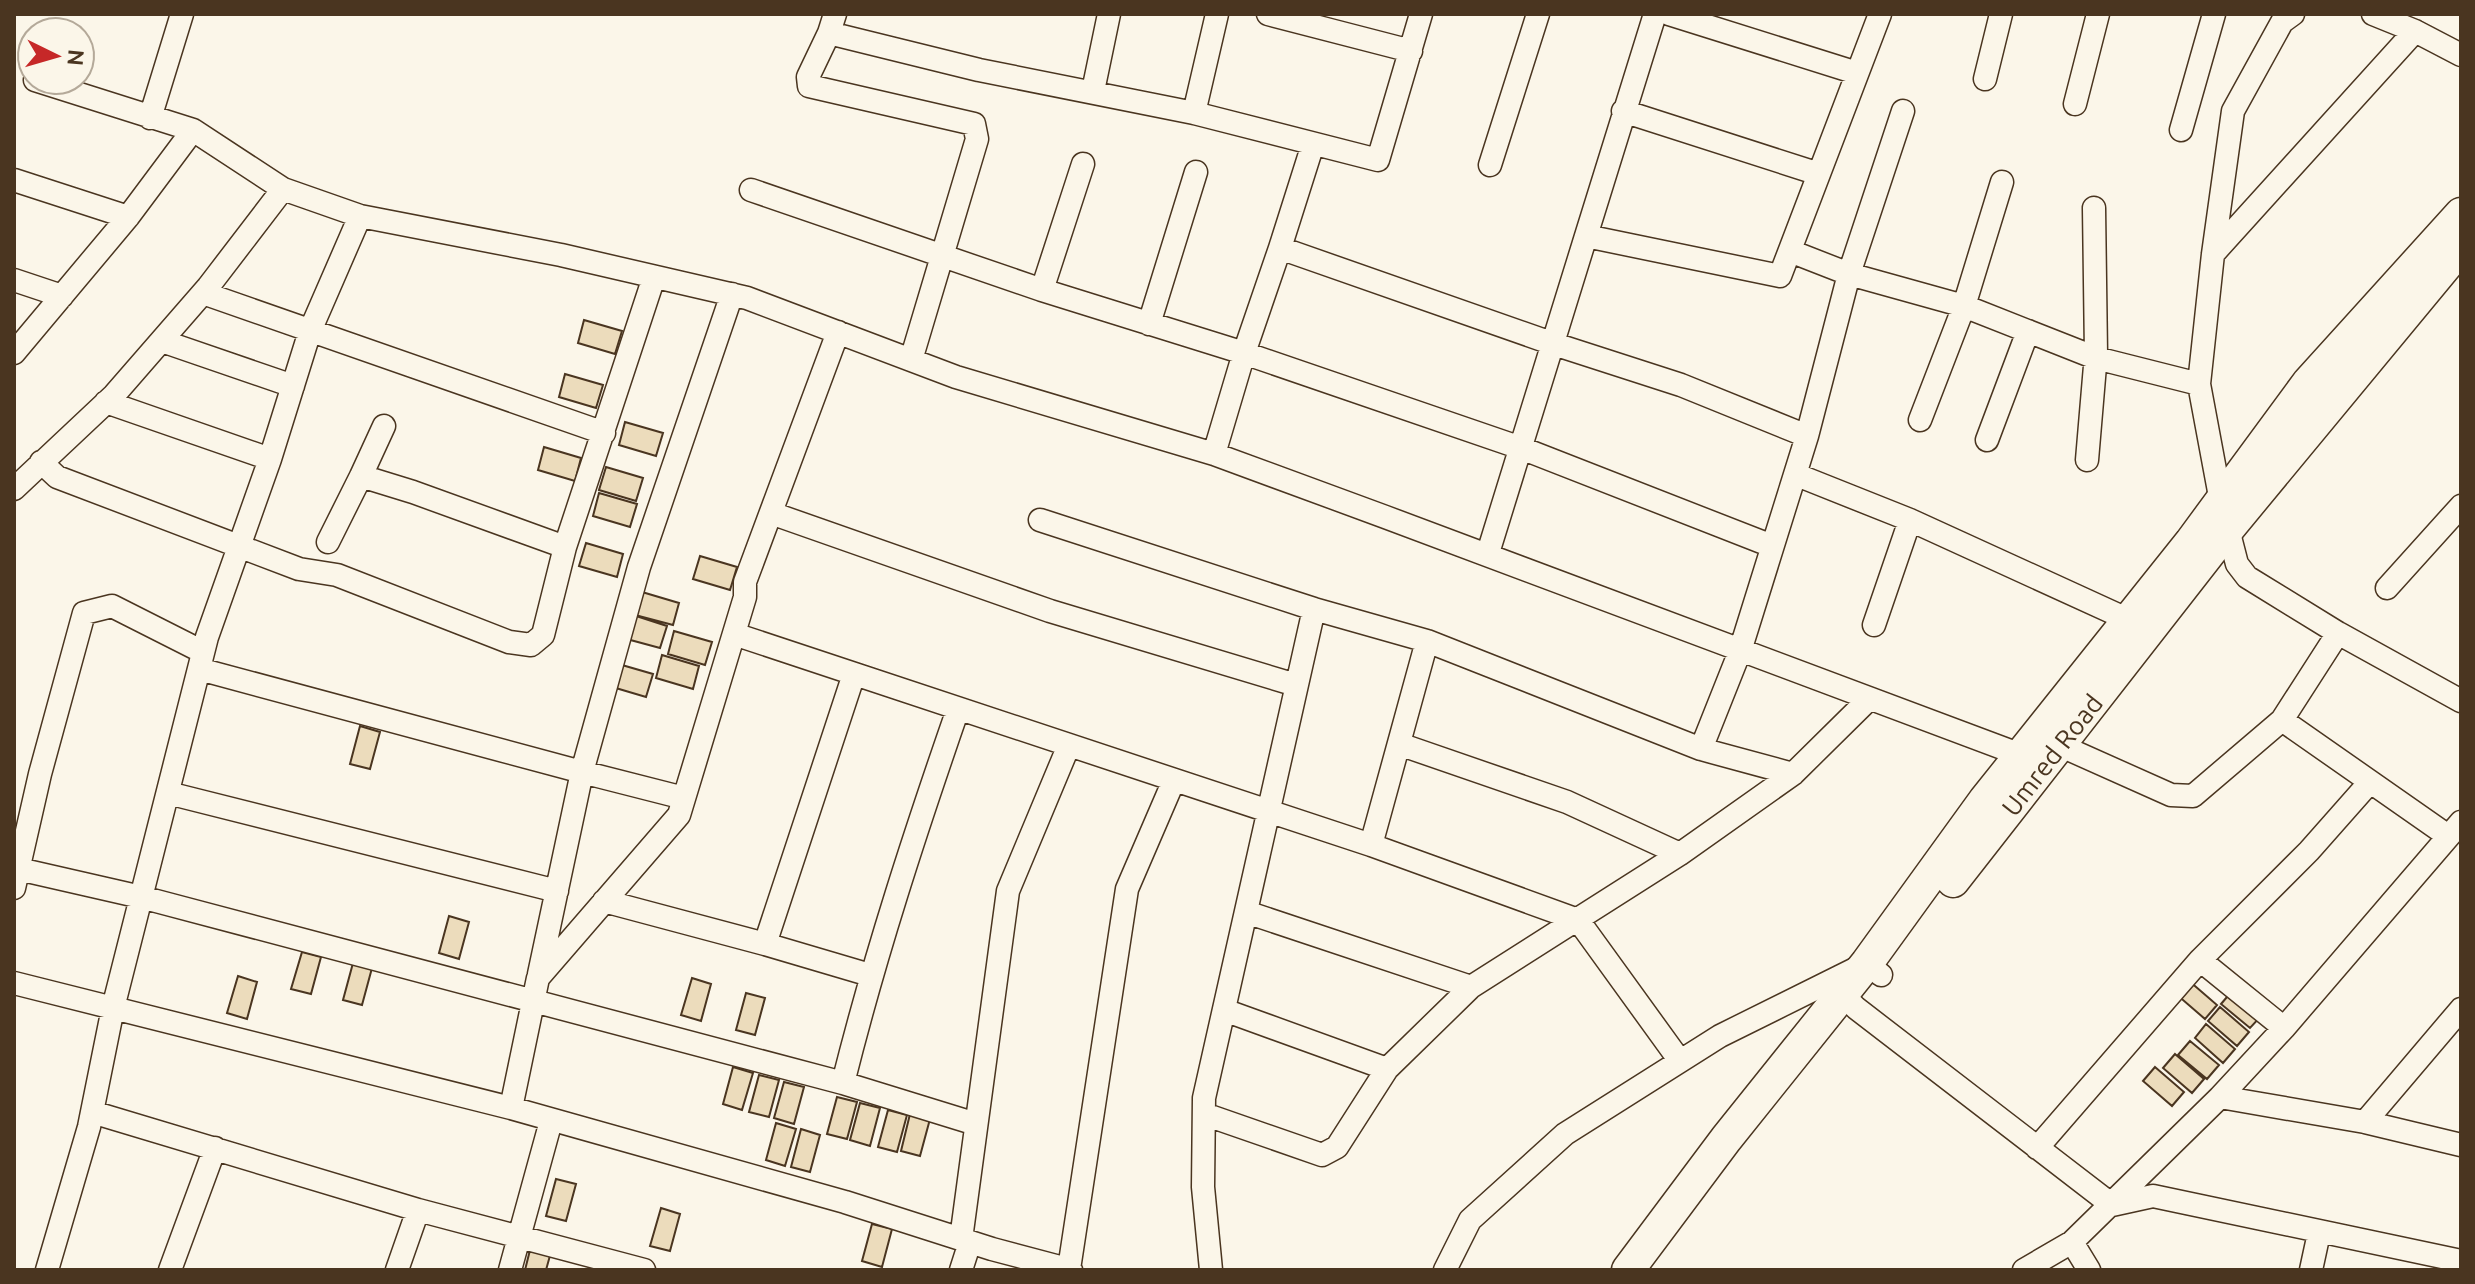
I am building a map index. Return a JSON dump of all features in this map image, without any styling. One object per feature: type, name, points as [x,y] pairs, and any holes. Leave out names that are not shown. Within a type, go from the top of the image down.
[{"type":"highway","points":[[1651,1270],[1874,969],[2021,755],[2129,620],[2224,516],[2308,383],[2461,214]]},
{"type":"highway","name":"Umred Road","points":[[1874,969],[2059,745],[2224,516],[2461,247]]},
{"type":"highway","points":[[1628,1270],[1726,1139],[1849,1001]]},
{"type":"street","points":[[150,118],[182,14]]},
{"type":"street","points":[[1093,91],[1109,14]]},
{"type":"street","points":[[1194,113],[1217,14]]},
{"type":"street","points":[[1268,14],[1411,51]]},
{"type":"street","points":[[911,360],[977,139],[974,124],[809,86],[808,77],[832,23],[979,70],[1194,113],[1378,160],[1421,14]]},
{"type":"street","points":[[1490,165],[1538,14]]},
{"type":"street","points":[[1488,553],[1655,14]]},
{"type":"street","points":[[1669,14],[1857,73]]},
{"type":"street","points":[[1586,236],[1780,276],[1880,14]]},
{"type":"street","points":[[1985,79],[2001,14]]},
{"type":"street","points":[[2075,104],[2098,14]]},
{"type":"street","points":[[2181,130],[2214,14]]},
{"type":"street","points":[[2293,14],[2282,22],[2233,111],[2213,254],[2199,384],[2224,516],[2237,564],[2247,577],[2338,633],[2461,701]]},
{"type":"street","points":[[2373,14],[2461,55]]},
{"type":"street","points":[[2213,254],[2415,31]]},
{"type":"street","points":[[82,96],[193,130],[283,189],[360,216],[561,255],[732,294],[956,377],[1214,454],[1488,553],[2021,755]]},
{"type":"street","points":[[1623,111],[1819,174]]},
{"type":"street","points":[[1701,749],[1740,651],[1797,475],[1849,274],[1903,111]]},
{"type":"street","points":[[14,353],[128,217],[193,130]]},
{"type":"street","points":[[1214,454],[1313,144]]},
{"type":"street","points":[[1042,290],[1083,164]]},
{"type":"street","points":[[1149,324],[1196,172]]},
{"type":"street","points":[[14,180],[128,217]]},
{"type":"street","points":[[1920,420],[1964,306],[2002,182]]},
{"type":"street","points":[[14,489],[106,402],[162,341],[283,189]]},
{"type":"street","points":[[751,190],[1521,448],[1772,546]]},
{"type":"street","points":[[2087,460],[2096,358],[2094,208]]},
{"type":"street","points":[[47,1270],[92,1112],[113,1008],[201,661],[310,331],[360,216]]},
{"type":"street","points":[[1280,248],[1681,385],[1807,436]]},
{"type":"street","points":[[1790,251],[1849,274],[1964,306],[2096,358],[2199,384]]},
{"type":"street","points":[[41,462],[57,477],[240,544],[299,569],[337,575],[509,642],[531,645],[543,635],[565,547],[654,277]]},
{"type":"street","points":[[14,280],[62,296]]},
{"type":"street","points":[[203,293],[604,433]]},
{"type":"street","points":[[511,1108],[582,772],[639,567],[732,294]]},
{"type":"street","points":[[1987,440],[2028,331]]},
{"type":"street","points":[[538,978],[679,815],[745,597],[745,582],[838,332]]},
{"type":"street","points":[[162,341],[293,386]]},
{"type":"street","points":[[106,402],[270,459]]},
{"type":"street","points":[[328,542],[384,426]]},
{"type":"street","points":[[1797,475],[1910,520],[2129,620]]},
{"type":"street","points":[[361,476],[565,547]]},
{"type":"street","points":[[2387,588],[2461,506]]},
{"type":"street","points":[[771,513],[1050,611],[1296,685]]},
{"type":"street","points":[[1040,520],[1314,609],[1427,641],[1701,749],[1793,774]]},
{"type":"street","points":[[1874,625],[1910,520]]},
{"type":"street","points":[[684,798],[582,772],[201,661],[112,606],[84,613],[15,875],[141,897],[843,1083],[976,1124]]},
{"type":"street","points":[[1211,1270],[1203,1187],[1204,1098],[1314,609]]},
{"type":"street","points":[[2059,745],[2171,795],[2193,796],[2282,720],[2338,633]]},
{"type":"street","points":[[734,634],[1371,845],[1578,920],[1680,1061]]},
{"type":"street","points":[[1371,845],[1427,641]]},
{"type":"street","points":[[765,944],[854,674]]},
{"type":"street","points":[[1204,1114],[1322,1155],[1337,1147],[1387,1069],[1471,987],[1680,854],[1793,774],[1869,699]]},
{"type":"street","points":[[843,1083],[870,975],[958,709]]},
{"type":"street","points":[[2024,1270],[2072,1242],[2220,1097],[2284,1028],[2454,829],[2370,782],[2282,720]]},
{"type":"street","points":[[1399,744],[1567,802],[1680,854]]},
{"type":"street","points":[[961,1270],[976,1124],[1008,891],[1069,745]]},
{"type":"street","points":[[14,983],[511,1108],[845,1202],[965,1241],[1070,1270],[1127,889],[1174,780]]},
{"type":"street","points":[[2037,1148],[2200,960],[2309,851],[2370,782]]},
{"type":"street","points":[[168,793],[557,891]]},
{"type":"street","points":[[604,901],[870,975]]},
{"type":"street","points":[[1246,912],[1471,987]]},
{"type":"street","points":[[2200,960],[2284,1028]]},
{"type":"street","points":[[1445,1270],[1470,1220],[1565,1134],[1720,1036],[1874,969]]},
{"type":"street","points":[[1849,1001],[2112,1205],[2153,1196],[2319,1233],[2433,1263],[2461,1261]]},
{"type":"street","points":[[1224,1010],[1387,1069]]},
{"type":"street","points":[[2365,1122],[2457,1019]]},
{"type":"street","points":[[2220,1097],[2365,1122],[2461,1145]]},
{"type":"street","points":[[92,1112],[418,1210],[644,1270]]},
{"type":"street","points":[[510,1270],[551,1121]]},
{"type":"street","points":[[170,1270],[215,1148]]},
{"type":"street","points":[[397,1270],[418,1210]]},
{"type":"street","points":[[2311,1270],[2319,1233]]},
{"type":"street","points":[[2072,1242],[2089,1270]]},
{"type":"building","points":[[584,320],[622,331],[615,354],[578,343]]},
{"type":"building","points":[[565,374],[603,385],[596,408],[559,397]]},
{"type":"building","points":[[625,422],[663,433],[656,456],[619,445]]},
{"type":"building","points":[[544,447],[581,458],[575,481],[538,470]]},
{"type":"building","points":[[606,467],[643,478],[636,501],[599,490]]},
{"type":"building","points":[[599,493],[637,504],[630,527],[593,516]]},
{"type":"building","points":[[586,543],[623,554],[617,577],[579,566]]},
{"type":"building","points":[[700,556],[737,567],[730,590],[693,579]]},
{"type":"building","points":[[642,592],[679,603],[673,625],[635,615]]},
{"type":"building","points":[[630,614],[667,626],[660,648],[623,638]]},
{"type":"building","points":[[674,631],[712,642],[705,665],[668,654]]},
{"type":"building","points":[[662,655],[699,666],[693,689],[656,678]]},
{"type":"building","points":[[615,663],[653,674],[646,697],[609,686]]},
{"type":"building","points":[[360,726],[380,732],[370,769],[350,764]]},
{"type":"building","points":[[449,916],[469,922],[459,959],[439,953]]},
{"type":"building","points":[[302,952],[321,957],[311,994],[291,989]]},
{"type":"building","points":[[353,963],[372,968],[362,1005],[343,1000]]},
{"type":"building","points":[[238,976],[257,982],[247,1019],[227,1013]]},
{"type":"building","points":[[692,978],[711,984],[701,1021],[681,1015]]},
{"type":"building","points":[[2188,980],[2217,1005],[2205,1019],[2176,994]]},
{"type":"building","points":[[2233,990],[2262,1015],[2250,1028],[2221,1004]]},
{"type":"building","points":[[746,993],[765,998],[755,1035],[736,1030]]},
{"type":"building","points":[[2220,1007],[2249,1032],[2237,1046],[2208,1021]]},
{"type":"building","points":[[2206,1024],[2235,1049],[2223,1063],[2195,1038]]},
{"type":"building","points":[[2190,1041],[2219,1065],[2207,1079],[2178,1055]]},
{"type":"building","points":[[2175,1054],[2204,1079],[2192,1093],[2163,1068]]},
{"type":"building","points":[[733,1067],[753,1073],[742,1110],[723,1104]]},
{"type":"building","points":[[2155,1067],[2184,1092],[2172,1106],[2143,1081]]},
{"type":"building","points":[[759,1075],[779,1080],[769,1117],[749,1112]]},
{"type":"building","points":[[784,1082],[804,1087],[794,1124],[774,1118]]},
{"type":"building","points":[[837,1097],[857,1102],[847,1139],[827,1134]]},
{"type":"building","points":[[860,1103],[880,1108],[870,1146],[850,1140]]},
{"type":"building","points":[[888,1110],[907,1115],[897,1152],[878,1147]]},
{"type":"building","points":[[910,1114],[930,1119],[920,1156],[901,1151]]},
{"type":"building","points":[[776,1123],[796,1129],[785,1166],[766,1160]]},
{"type":"building","points":[[801,1129],[820,1135],[810,1172],[791,1167]]},
{"type":"building","points":[[556,1179],[576,1184],[566,1221],[546,1216]]},
{"type":"building","points":[[661,1208],[680,1214],[670,1251],[650,1246]]},
{"type":"building","points":[[872,1224],[892,1229],[882,1267],[862,1261]]},
{"type":"building","points":[[531,1246],[551,1252],[546,1270],[525,1270]]}]
